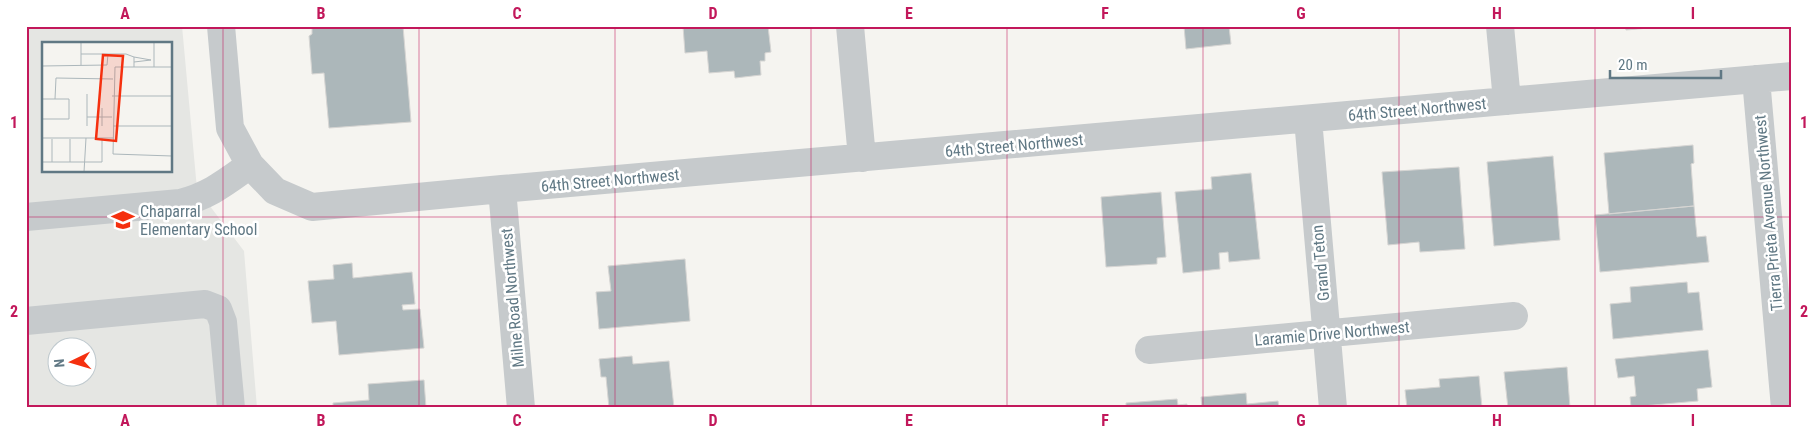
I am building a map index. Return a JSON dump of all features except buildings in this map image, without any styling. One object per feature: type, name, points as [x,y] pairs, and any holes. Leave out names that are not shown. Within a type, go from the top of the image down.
[{"type":"street","points":[[26,217],[180,203],[197,199],[214,190],[250,165],[230,128],[221,26]]},
{"type":"street","points":[[850,26],[862,158]]},
{"type":"street","points":[[1500,26],[1507,101]]},
{"type":"street","name":"64th Street Northwest","points":[[250,165],[275,191],[312,207],[1792,76]]},
{"type":"street","name":"Tierra Prieta Avenue Northwest","points":[[1756,79],[1784,300],[1785,408]]},
{"type":"street","name":"Grand Teton","points":[[1308,119],[1333,408]]},
{"type":"street","name":"Milne Road Northwest","points":[[502,189],[521,408]]},
{"type":"street","points":[[26,321],[205,304],[218,309],[223,322],[231,408]]},
{"type":"street","name":"Laramie Drive Northwest","points":[[1149,350],[1514,316]]},
{"type":"shaded area","name":"Chaparral Elementary School","points":[[26,26],[182,26],[197,189],[244,251],[257,408],[26,408]]},
{"type":"place","name":"Chaparral Elementary School","points":[[123,220]]}]
